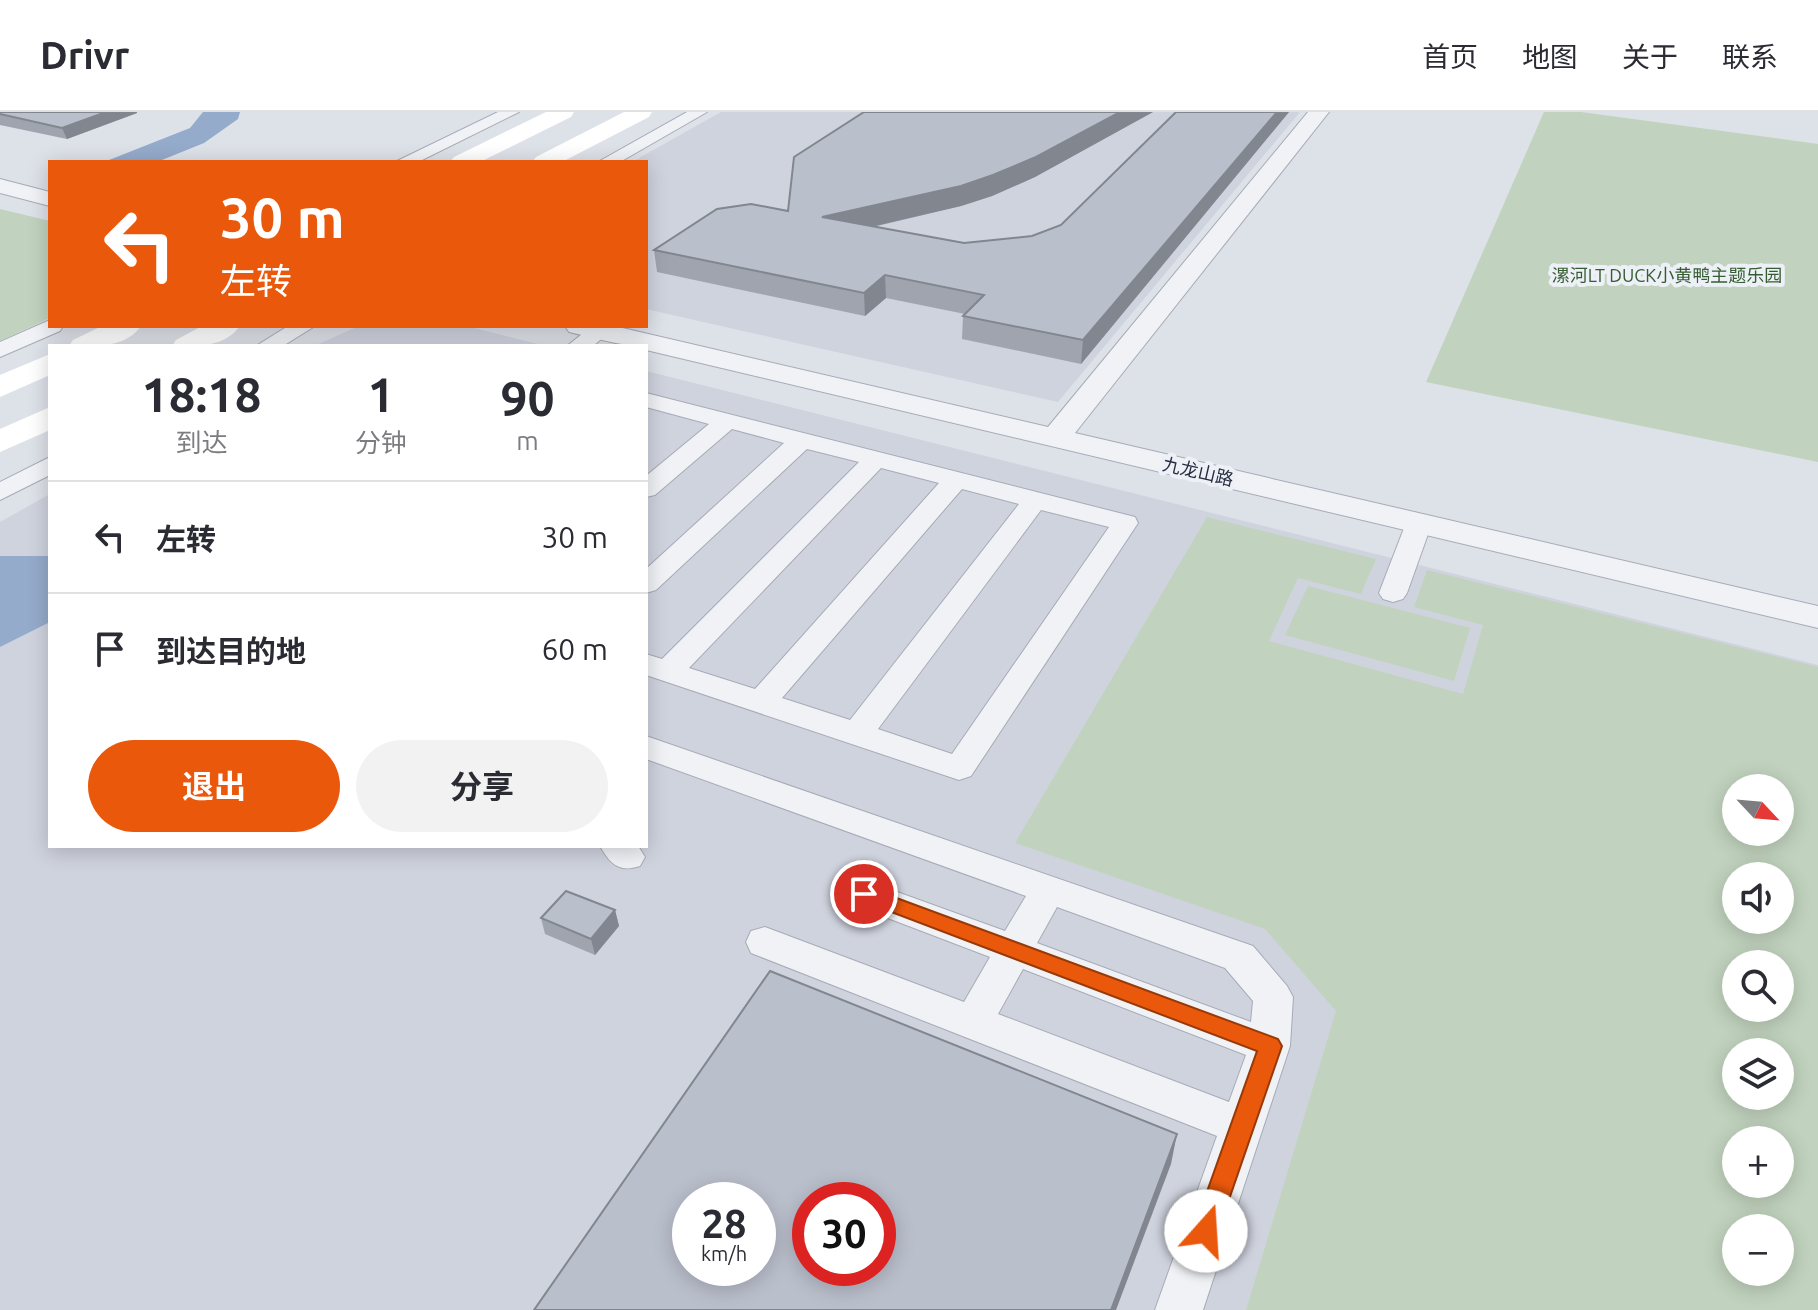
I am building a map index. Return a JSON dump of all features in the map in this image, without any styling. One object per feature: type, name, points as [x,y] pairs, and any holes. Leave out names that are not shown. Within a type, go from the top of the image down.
[{"type":"main road","points":[[466,160],[563,112]]},
{"type":"main road","points":[[548,160],[641,112]]},
{"type":"main road","points":[[88,344],[122,328]]},
{"type":"main road","points":[[191,344],[221,328]]},
{"type":"main road","points":[[0,387],[48,364]]},
{"type":"main road","points":[[0,442],[48,418]]},
{"type":"street","points":[[408,160],[511,112]]},
{"type":"street","points":[[611,160],[699,112]]},
{"type":"street","points":[[1055,438],[1319,112]]},
{"type":"street","points":[[2,187],[48,198]]},
{"type":"street","points":[[0,350],[48,328]]},
{"type":"street","points":[[271,344],[300,328]]},
{"type":"street","name":"九龙山路","points":[[586,334],[631,344]]},
{"type":"street","name":"九龙山路","points":[[648,348],[1055,438],[1818,617]]},
{"type":"street","points":[[651,406],[727,421],[876,459],[956,480],[1125,523],[959,768],[657,667],[876,459]]},
{"type":"street","points":[[648,487],[727,421]]},
{"type":"street","points":[[648,582],[802,440]]},
{"type":"street","points":[[0,492],[48,466]]},
{"type":"street","points":[[761,702],[956,480]]},
{"type":"street","points":[[857,734],[1035,500]]},
{"type":"street","points":[[1393,593],[1419,523]]},
{"type":"street","points":[[648,748],[1239,957],[1273,997],[1270,1046],[1179,1310]]},
{"type":"street","points":[[973,1022],[1048,890]]},
{"type":"street","points":[[864,894],[1270,1046]]},
{"type":"street","points":[[765,942],[1242,1126]]},
{"type":"shaded area","points":[[721,112],[1300,112],[1058,402],[648,309],[648,160],[636,160]]},
{"type":"shaded area","points":[[354,328],[474,328],[538,344],[318,344]]},
{"type":"shaded area","points":[[648,372],[1818,665],[1818,1310],[0,1310],[0,522],[48,495],[48,848],[648,848]]},
{"type":"green space","name":"漯河LT DUCK小黄鸭主题乐园","points":[[1544,112],[1581,112],[1818,144],[1818,462],[1426,382]]},
{"type":"green space","points":[[0,209],[48,221],[48,319],[0,341]]},
{"type":"green space","points":[[1207,517],[1376,559],[1361,594],[1298,578],[1269,641],[1463,694],[1483,625],[1414,607],[1427,570],[1818,667],[1818,1310],[1246,1310],[1336,1011],[1265,929],[1015,843]]},
{"type":"green space","points":[[1308,586],[1470,628],[1454,681],[1285,635]]},
{"type":"water","points":[[203,112],[240,112],[238,119],[204,143],[162,160],[109,160],[190,128]]},
{"type":"water","points":[[0,556],[48,556],[48,623],[0,647]]},
{"type":"building","points":[[0,112],[106,112],[62,128]]},
{"type":"building","points":[[864,112],[1120,112],[1036,157],[993,175],[961,186],[822,217],[964,243],[1032,236],[1061,225],[1176,112],[1277,112],[1083,340],[963,316],[984,295],[885,275],[864,293],[654,250],[717,209],[751,204],[788,211],[794,157]]},
{"type":"building","points":[[566,891],[615,910],[591,939],[541,918]]},
{"type":"building","points":[[770,971],[1177,1134],[1111,1310],[534,1310]]},
{"type":"route","points":[[864,894],[1270,1046],[1206,1231]]}]
